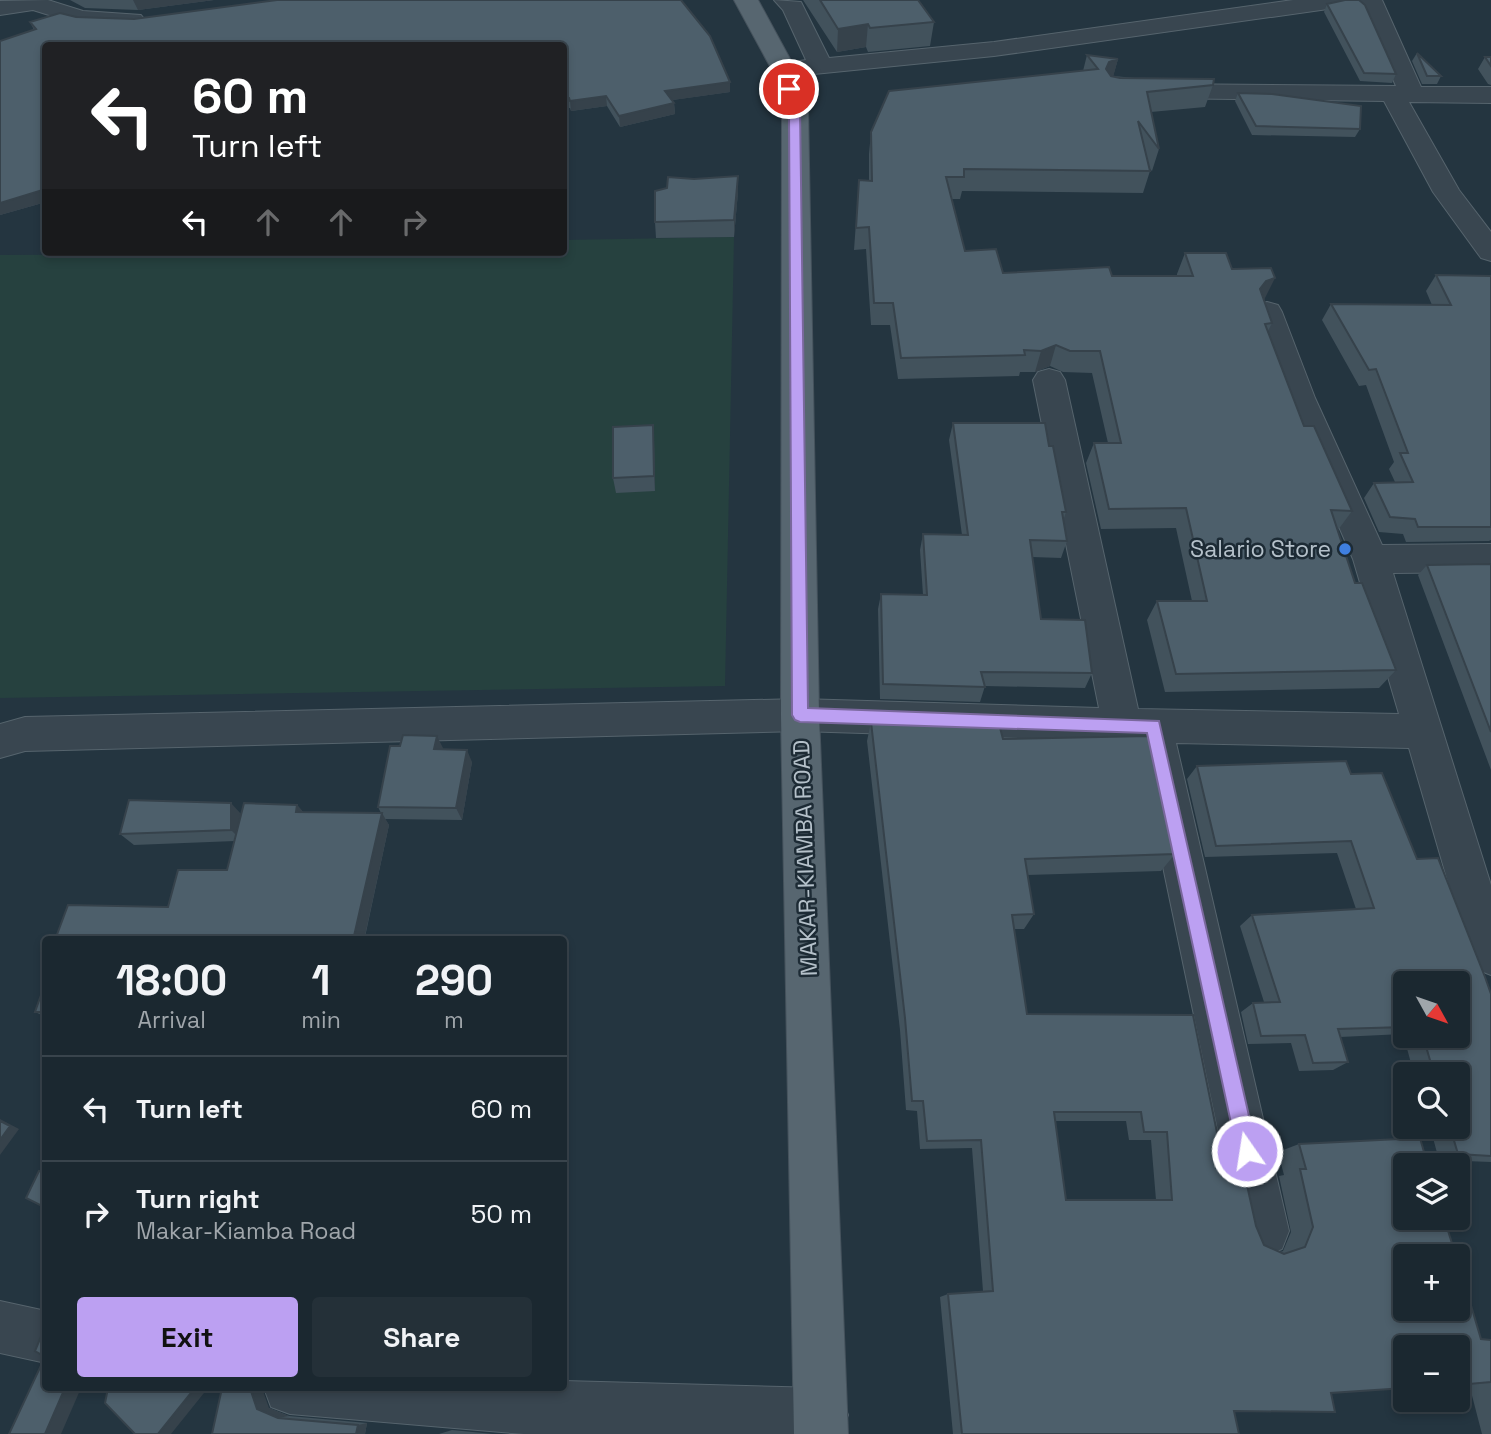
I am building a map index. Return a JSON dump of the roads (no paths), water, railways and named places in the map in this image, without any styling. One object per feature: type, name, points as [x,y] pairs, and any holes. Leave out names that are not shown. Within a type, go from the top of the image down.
[{"type":"main road","name":"MAKAR-KIAMBA ROAD","points":[[746,0],[803,68],[795,108],[800,715],[821,1424]]},
{"type":"street","points":[[786,0],[793,7],[803,68],[994,49],[1342,0]]},
{"type":"street","points":[[1370,0],[1402,95],[1447,192],[1491,252]]},
{"type":"street","points":[[0,8],[34,3],[81,18],[144,19],[139,42]]},
{"type":"street","points":[[1139,91],[1491,95]]},
{"type":"street","points":[[1267,312],[1299,398],[1371,559],[1422,731],[1483,906],[1491,954]]},
{"type":"street","points":[[1049,380],[1264,1231]]},
{"type":"street","points":[[1371,559],[1491,558]]},
{"type":"street","points":[[0,741],[10,736],[25,734],[800,715],[1422,731]]},
{"type":"street","points":[[0,1328],[42,1336]]},
{"type":"street","points":[[329,1391],[821,1424]]},
{"type":"place","name":"Salario Store","points":[[1345,549]]}]
